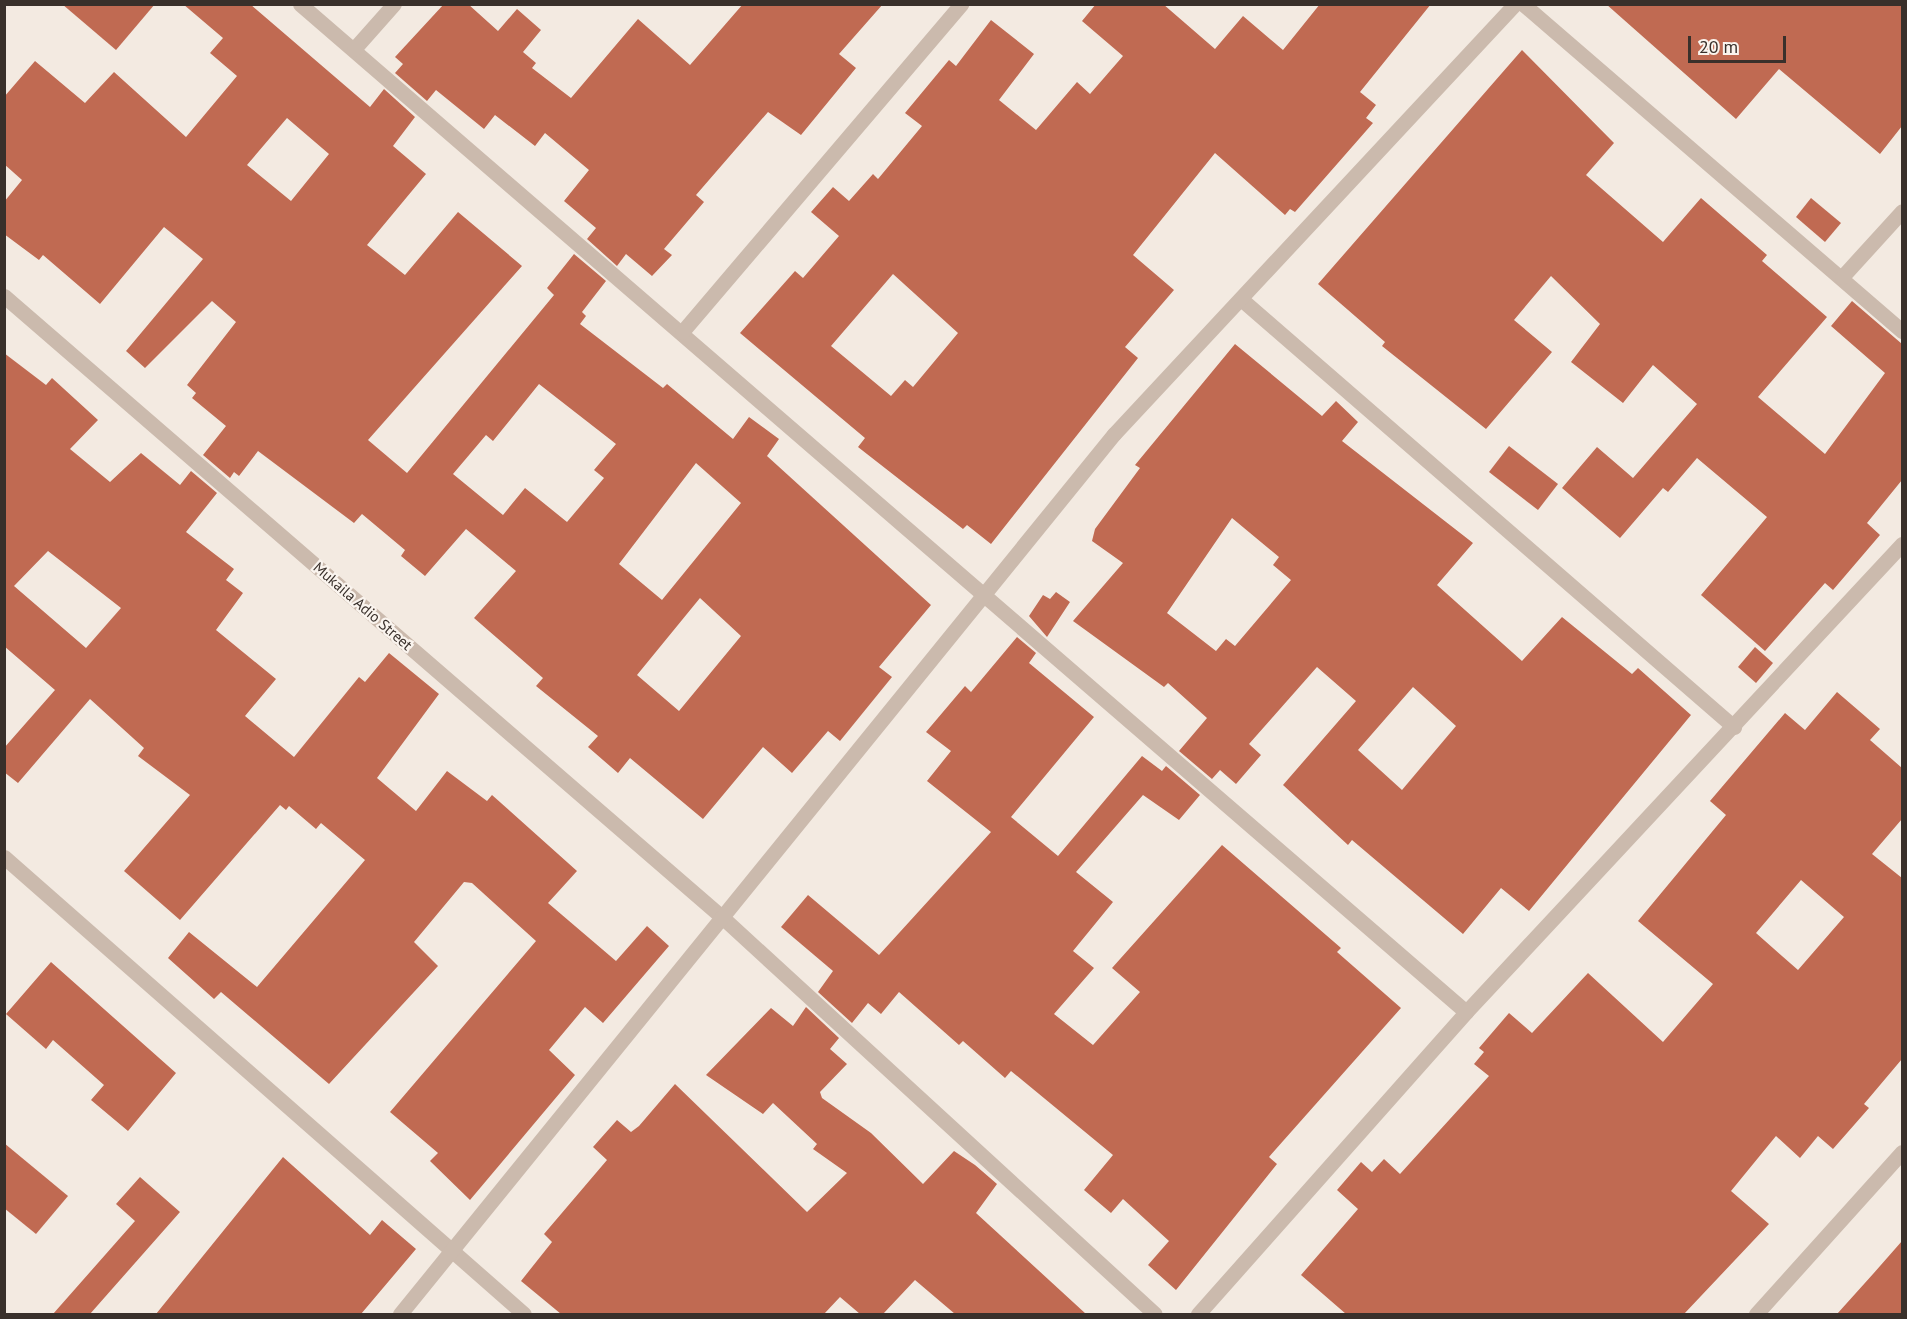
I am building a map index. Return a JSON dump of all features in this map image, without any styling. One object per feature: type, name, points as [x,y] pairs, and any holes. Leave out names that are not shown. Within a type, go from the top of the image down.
[{"type":"street","points":[[300,4],[682,332],[978,595],[1466,1012]]},
{"type":"street","points":[[354,49],[394,4]]},
{"type":"street","points":[[682,332],[961,4]]},
{"type":"street","points":[[400,1314],[454,1251],[978,595],[1114,434],[1515,4]]},
{"type":"street","points":[[1522,4],[1842,276],[1902,332]]},
{"type":"street","points":[[1842,276],[1902,211]]},
{"type":"street","name":"Mukaila Adio Street","points":[[4,296],[722,917],[1155,1314]]},
{"type":"street","points":[[1241,299],[1734,727]]},
{"type":"street","points":[[1198,1314],[1466,1012],[1734,727],[1902,544]]},
{"type":"street","points":[[4,857],[524,1314]]},
{"type":"street","points":[[1756,1314],[1902,1152]]},
{"type":"building","points":[[62,4],[155,4],[116,50]]},
{"type":"building","points":[[183,4],[250,4],[370,107],[384,89],[415,117],[393,146],[426,174],[367,245],[405,275],[458,212],[522,266],[368,440],[407,473],[554,295],[547,288],[574,254],[606,281],[582,312],[586,316],[580,324],[663,388],[667,384],[733,439],[749,417],[779,439],[767,456],[931,605],[879,667],[892,677],[840,741],[828,731],[792,773],[763,747],[703,819],[630,758],[618,773],[588,747],[598,736],[536,686],[543,678],[474,618],[516,571],[466,529],[425,576],[401,556],[405,550],[362,514],[354,523],[258,451],[239,476],[234,472],[230,478],[203,455],[226,426],[192,398],[196,393],[187,385],[236,322],[212,301],[145,368],[126,351],[203,259],[164,227],[100,304],[43,255],[39,260],[4,234],[4,202],[22,180],[4,164],[4,97],[35,61],[85,103],[114,72],[186,137],[237,76],[210,53],[223,38]],"holes":[[[287,118],[329,154],[291,201],[247,165]],[[539,384],[616,444],[594,470],[604,478],[567,522],[525,488],[503,515],[453,474],[486,435],[493,441]],[[696,463],[741,503],[662,600],[619,564]],[[700,598],[741,636],[679,711],[637,675]]]},
{"type":"building","points":[[444,4],[468,4],[498,31],[517,9],[541,30],[523,52],[536,63],[532,68],[571,98],[638,19],[690,65],[743,4],[883,4],[839,54],[856,68],[801,135],[768,112],[696,195],[704,202],[664,249],[672,255],[652,276],[626,254],[617,266],[587,239],[596,228],[564,201],[589,170],[545,133],[535,146],[495,115],[484,129],[436,90],[427,101],[395,73],[403,64],[395,57]]},
{"type":"building","points":[[1096,4],[1163,4],[1215,49],[1243,16],[1283,50],[1320,4],[1431,4],[1360,92],[1376,105],[1366,118],[1373,123],[1295,212],[1290,209],[1285,215],[1215,153],[1133,255],[1174,290],[1125,347],[1138,358],[991,544],[967,525],[963,529],[858,447],[865,438],[740,333],[795,271],[803,278],[839,236],[811,212],[833,187],[849,201],[873,174],[878,179],[922,126],[905,113],[949,60],[956,66],[991,20],[1034,54],[999,100],[1036,130],[1077,82],[1090,94],[1123,56],[1082,21]],"holes":[[[893,274],[958,333],[913,387],[905,380],[891,396],[831,346]]]},
{"type":"building","points":[[1606,4],[1902,4],[1902,126],[1880,154],[1779,69],[1736,119]]},
{"type":"building","points":[[1522,50],[1614,143],[1586,175],[1663,242],[1701,198],[1767,255],[1762,261],[1827,317],[1758,397],[1825,454],[1885,373],[1831,326],[1852,301],[1902,344],[1902,480],[1867,523],[1880,535],[1833,590],[1825,583],[1765,651],[1701,595],[1767,517],[1697,458],[1668,492],[1663,488],[1620,538],[1562,488],[1597,447],[1633,478],[1697,404],[1653,365],[1623,403],[1571,362],[1600,324],[1551,276],[1514,320],[1552,352],[1486,429],[1382,346],[1385,342],[1318,284]]},
{"type":"building","points":[[1811,198],[1841,223],[1825,242],[1796,217]]},
{"type":"building","points":[[1235,344],[1322,416],[1336,401],[1358,422],[1342,441],[1473,543],[1437,585],[1522,661],[1562,617],[1632,674],[1638,668],[1691,715],[1529,911],[1501,888],[1463,934],[1352,840],[1348,845],[1283,785],[1356,701],[1317,667],[1249,744],[1261,755],[1236,784],[1220,770],[1212,779],[1179,751],[1207,718],[1168,683],[1164,687],[1073,621],[1123,563],[1092,541],[1095,529],[1140,468],[1135,465]],"holes":[[[1232,518],[1279,557],[1273,565],[1291,580],[1235,646],[1226,639],[1216,651],[1167,613]],[[1413,687],[1456,726],[1402,790],[1358,750]]]},
{"type":"building","points":[[4,353],[46,385],[52,378],[98,420],[70,449],[110,482],[141,453],[180,485],[191,471],[217,493],[186,532],[234,569],[226,580],[243,593],[216,630],[276,679],[245,716],[294,757],[359,677],[365,682],[389,653],[439,694],[377,778],[416,811],[447,771],[487,801],[492,795],[577,871],[548,903],[616,961],[647,926],[669,946],[603,1023],[585,1007],[549,1050],[575,1075],[470,1200],[430,1161],[438,1153],[390,1112],[536,941],[472,883],[464,882],[414,942],[438,966],[329,1084],[221,992],[214,999],[168,958],[189,932],[257,987],[365,860],[321,823],[316,829],[289,806],[286,810],[280,805],[180,920],[124,871],[190,795],[138,756],[144,748],[90,699],[18,783],[4,772],[4,748],[55,690],[4,646]],"holes":[[[48,551],[121,608],[86,648],[14,586]]]},
{"type":"building","points":[[1509,446],[1558,484],[1538,510],[1489,472]]},
{"type":"building","points":[[1056,592],[1070,602],[1047,637],[1029,616],[1043,595],[1050,599]]},
{"type":"building","points":[[1017,637],[1036,653],[1029,663],[1094,717],[1011,817],[1058,856],[1142,756],[1162,771],[1166,766],[1200,795],[1179,820],[1143,795],[1076,872],[1113,902],[1073,951],[1094,968],[1054,1014],[1093,1045],[1140,992],[1112,968],[1222,845],[1341,948],[1337,952],[1401,1008],[1269,1157],[1277,1164],[1176,1290],[1148,1265],[1169,1241],[1123,1199],[1111,1213],[1084,1190],[1113,1155],[1011,1071],[1005,1078],[963,1041],[959,1045],[899,992],[881,1014],[868,1003],[852,1023],[818,992],[833,971],[781,927],[808,895],[879,955],[991,832],[927,781],[951,751],[926,732],[965,686],[971,692]]},
{"type":"building","points":[[1755,647],[1773,663],[1756,683],[1738,667]]},
{"type":"building","points":[[1837,692],[1880,729],[1870,740],[1902,768],[1902,819],[1872,854],[1902,878],[1902,1059],[1864,1104],[1869,1108],[1833,1149],[1818,1136],[1800,1158],[1776,1136],[1731,1191],[1769,1224],[1684,1314],[1346,1314],[1301,1275],[1358,1209],[1337,1190],[1361,1162],[1372,1172],[1384,1159],[1400,1174],[1489,1076],[1474,1064],[1484,1052],[1479,1048],[1509,1013],[1532,1033],[1588,973],[1663,1042],[1713,984],[1638,921],[1726,815],[1710,801],[1785,713],[1805,730]],"holes":[[[1801,880],[1844,917],[1798,970],[1756,933]]]},
{"type":"building","points":[[51,962],[176,1073],[128,1131],[91,1100],[104,1085],[53,1040],[46,1049],[6,1014]]},
{"type":"building","points":[[806,1007],[839,1038],[830,1049],[847,1064],[820,1092],[822,1098],[871,1133],[923,1184],[954,1151],[975,1165],[997,1184],[976,1213],[1086,1314],[955,1314],[915,1280],[883,1314],[860,1314],[840,1297],[824,1314],[561,1314],[521,1281],[552,1242],[544,1234],[607,1160],[593,1147],[617,1120],[631,1132],[639,1126],[675,1084],[807,1212],[847,1173],[813,1149],[817,1144],[773,1103],[763,1114],[706,1075],[771,1008],[793,1026]]},
{"type":"building","points":[[4,1143],[68,1196],[36,1234],[4,1208]]},
{"type":"building","points":[[283,1157],[370,1235],[382,1220],[416,1249],[361,1314],[156,1314]]},
{"type":"building","points":[[140,1177],[180,1212],[90,1314],[53,1314],[135,1221],[116,1204]]},
{"type":"building","points":[[1902,1241],[1902,1314],[1837,1314],[1873,1274]]}]
